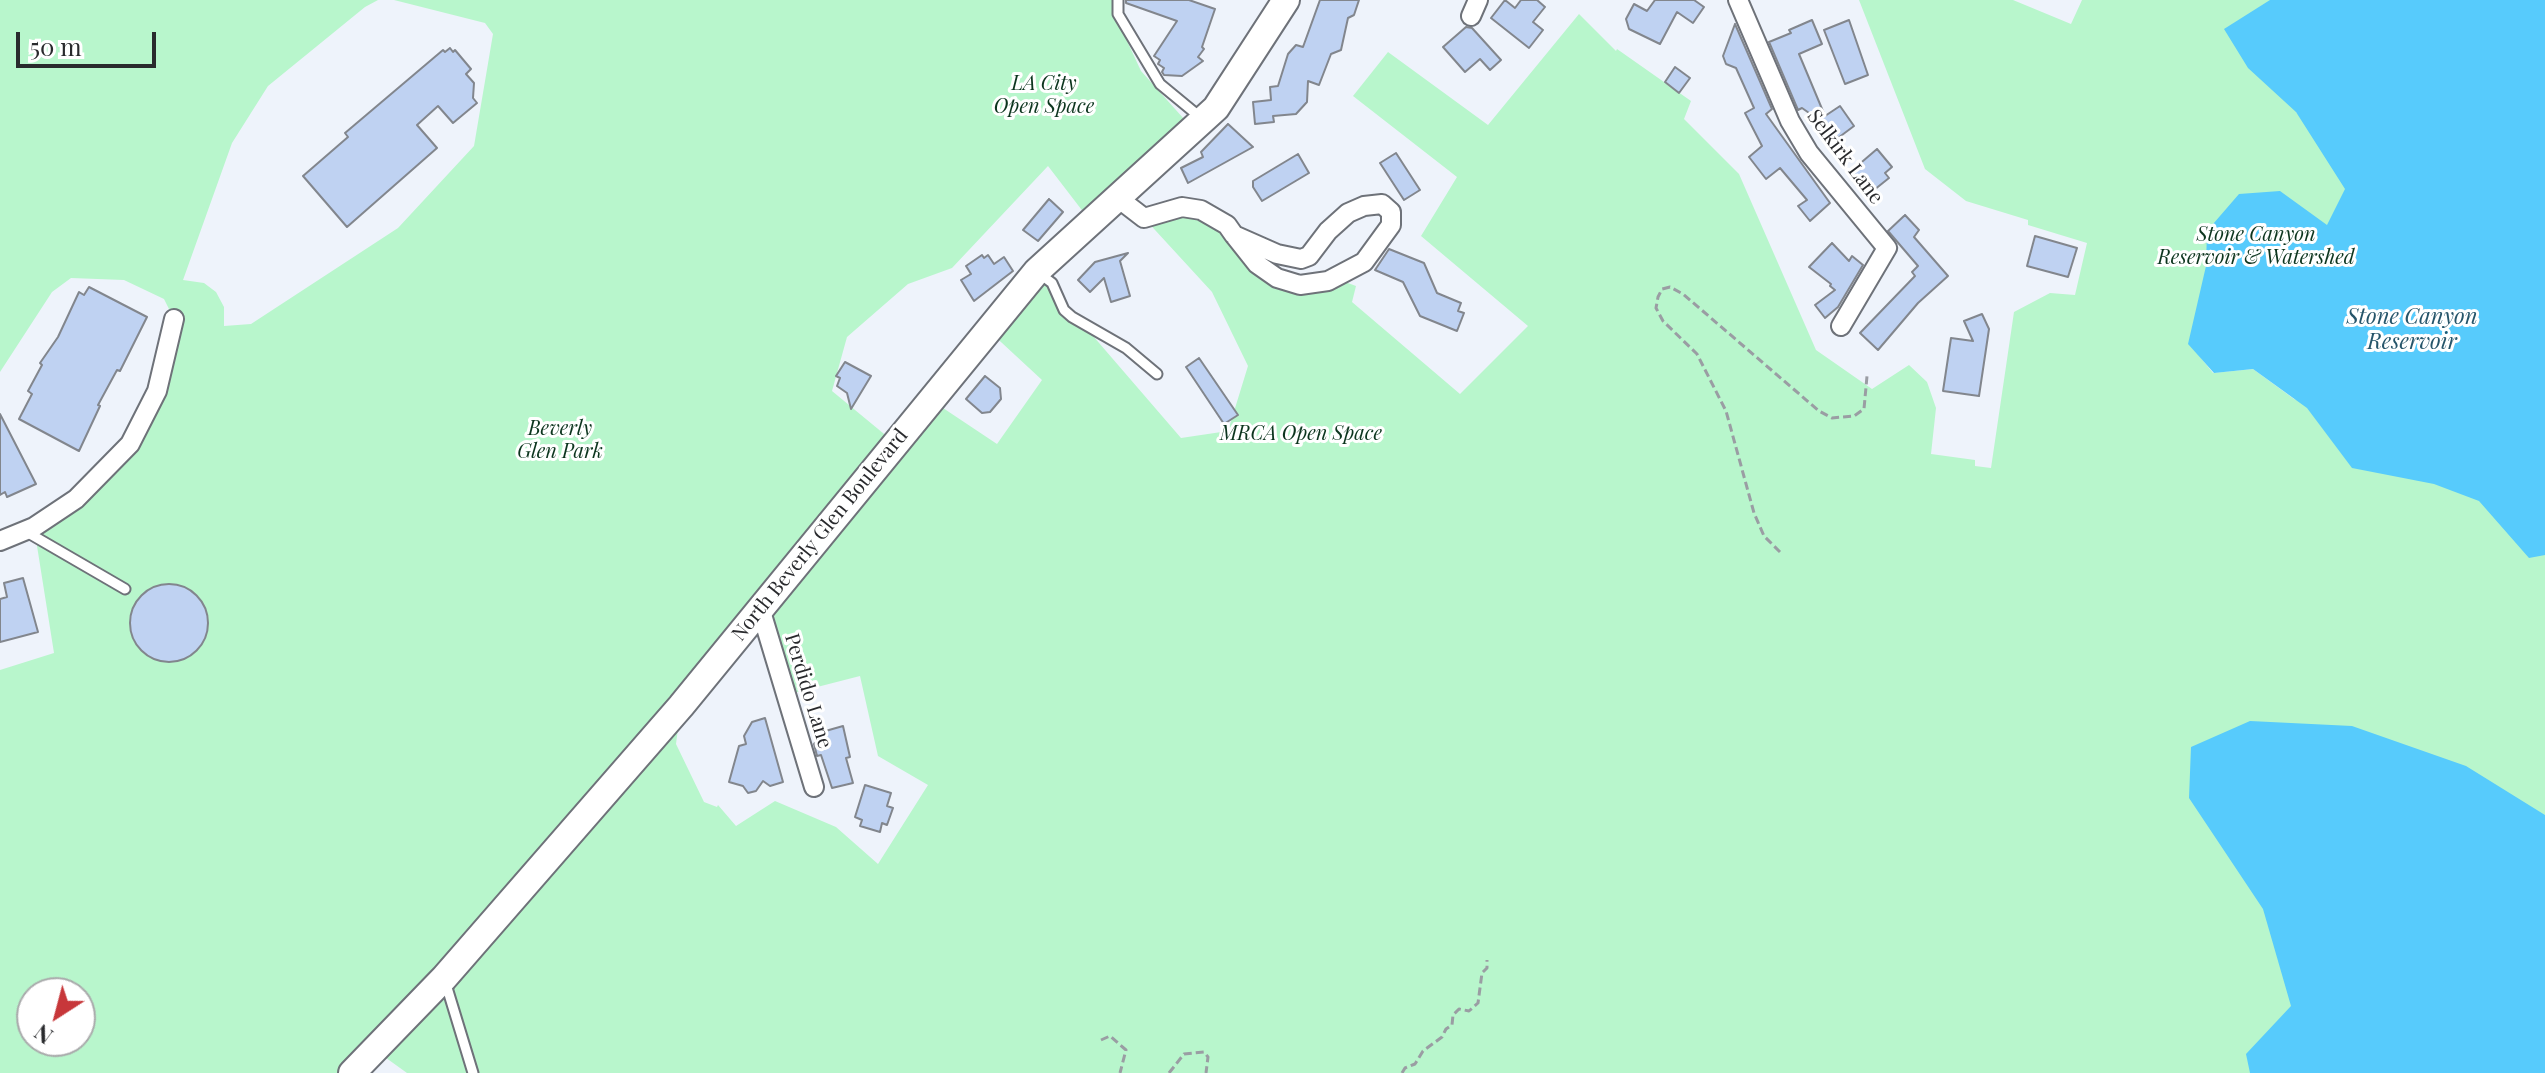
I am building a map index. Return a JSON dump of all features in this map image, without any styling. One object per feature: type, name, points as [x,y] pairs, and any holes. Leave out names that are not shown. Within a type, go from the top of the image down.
[{"type":"main road","name":"North Beverly Glen Boulevard","points":[[352,1073],[444,978],[681,706],[1037,271],[1216,108],[1286,0]]},
{"type":"street","name":"Selkirk Lane","points":[[1738,0],[1790,121],[1809,153],[1887,248],[1841,326]]},
{"type":"street","points":[[1118,198],[1144,218],[1182,207],[1201,210],[1227,225],[1234,235],[1257,264],[1277,278],[1300,285],[1328,281],[1364,262],[1391,225],[1391,212],[1382,204],[1364,206],[1348,213],[1328,231],[1309,256],[1301,259],[1277,254],[1234,235]]},
{"type":"street","points":[[0,541],[25,531],[76,499],[130,444],[157,391],[174,319]]},
{"type":"street","name":"Perdido Lane","points":[[760,608],[814,787]]},
{"type":"lane","points":[[1118,0],[1118,14],[1160,84],[1203,119]]},
{"type":"lane","points":[[1037,271],[1052,283],[1064,310],[1072,317],[1126,348],[1157,374]]},
{"type":"lane","points":[[25,531],[125,589]]},
{"type":"lane","points":[[444,978],[473,1073]]},
{"type":"path","points":[[1780,552],[1764,536],[1754,513],[1726,411],[1697,354],[1663,321],[1656,308],[1658,297],[1662,289],[1670,287],[1683,294],[1819,411],[1832,418],[1854,416],[1864,409],[1867,376]]},
{"type":"path","points":[[1402,1073],[1442,1037],[1459,1009],[1469,1011],[1478,1003],[1487,960]]},
{"type":"path","points":[[1101,1040],[1110,1036],[1126,1050],[1120,1073]]},
{"type":"path","points":[[1169,1073],[1184,1054],[1204,1052],[1208,1057],[1206,1073]]},
{"type":"green space","points":[[0,0],[378,0],[365,7],[268,86],[232,143],[183,280],[204,283],[216,292],[224,307],[224,326],[251,324],[398,228],[474,146],[493,34],[485,23],[394,0],[1119,0],[1115,15],[1141,71],[1193,129],[1091,222],[1048,166],[952,268],[908,284],[847,337],[832,391],[895,443],[931,400],[997,444],[1042,380],[988,330],[1037,271],[1181,438],[1228,431],[1248,366],[1212,292],[1144,218],[1201,210],[1277,278],[1337,279],[1356,286],[1352,302],[1460,394],[1528,326],[1421,236],[1457,177],[1353,96],[1388,52],[1488,125],[1579,14],[1616,51],[1691,101],[1684,119],[1739,174],[1816,350],[1872,389],[1909,365],[1927,382],[1936,408],[1931,454],[1975,460],[1975,466],[1991,468],[2014,312],[2050,293],[2075,295],[2087,243],[1966,201],[1925,169],[1859,0],[2013,0],[2071,24],[2082,0],[2331,0],[2545,122],[2296,112],[2444,270],[2193,348],[2213,373],[2253,369],[2294,399],[2545,479],[2545,817],[2413,1073],[407,1073],[375,1050],[352,1073],[0,1073],[0,670],[54,653],[34,527],[130,444],[174,319],[164,299],[124,280],[71,278],[52,292],[0,372]],"holes":[[[760,609],[786,695],[860,676],[878,756],[928,785],[878,864],[836,827],[775,801],[736,826],[718,805],[704,802],[676,744],[681,706]]]},
{"type":"water","name":"Stone Canyon Reservoir","points":[[2270,0],[2545,0],[2545,555],[2529,558],[2479,501],[2434,484],[2352,468],[2307,408],[2253,369],[2214,373],[2188,344],[2206,266],[2207,231],[2239,194],[2280,191],[2327,225],[2345,189],[2296,112],[2248,68],[2224,29]]},
{"type":"water","points":[[2250,721],[2352,726],[2466,766],[2545,815],[2545,1073],[2250,1073],[2246,1054],[2291,1006],[2263,909],[2189,798],[2191,747]]},
{"type":"building","points":[[1126,0],[1189,0],[1215,9],[1202,47],[1204,49],[1198,57],[1203,61],[1182,76],[1164,75],[1164,68],[1158,64],[1160,60],[1154,56],[1177,21],[1126,3]]},
{"type":"building","points":[[1320,0],[1359,0],[1354,15],[1348,18],[1341,50],[1331,54],[1319,85],[1308,81],[1307,102],[1296,114],[1273,116],[1274,122],[1255,124],[1253,102],[1271,100],[1270,87],[1278,86],[1288,54],[1296,45],[1303,47]]},
{"type":"building","points":[[1505,0],[1515,8],[1521,0],[1537,0],[1545,7],[1533,22],[1543,30],[1529,48],[1491,18]]},
{"type":"building","points":[[1655,0],[1694,0],[1704,7],[1693,23],[1677,12],[1660,44],[1629,29],[1626,19],[1634,4],[1647,11]]},
{"type":"building","points":[[1812,20],[1822,44],[1799,54],[1825,116],[1840,106],[1854,126],[1838,138],[1836,135],[1831,138],[1819,120],[1802,108],[1798,110],[1769,42]]},
{"type":"building","points":[[1849,20],[1868,75],[1845,84],[1824,30]]},
{"type":"building","points":[[1735,24],[1772,109],[1766,114],[1830,203],[1810,221],[1798,206],[1807,200],[1780,168],[1766,179],[1749,157],[1762,146],[1745,113],[1754,108],[1736,68],[1726,64],[1723,56]]},
{"type":"building","points":[[1466,27],[1472,28],[1501,60],[1490,70],[1480,59],[1465,72],[1443,47]]},
{"type":"building","points":[[450,48],[471,69],[466,74],[474,83],[473,98],[477,103],[453,123],[438,106],[417,125],[437,148],[347,227],[303,176],[348,137],[345,133],[443,50],[445,52]]},
{"type":"building","points":[[1675,67],[1690,78],[1679,93],[1665,82]]},
{"type":"building","points":[[1228,124],[1253,147],[1188,183],[1181,168],[1203,157],[1201,152]]},
{"type":"building","points":[[1877,149],[1892,167],[1885,173],[1889,178],[1869,194],[1849,173]]},
{"type":"building","points":[[1396,153],[1420,190],[1404,200],[1380,163]]},
{"type":"building","points":[[1298,154],[1309,173],[1262,201],[1253,187],[1253,181]]},
{"type":"building","points":[[1049,199],[1063,212],[1038,241],[1023,230]]},
{"type":"building","points":[[1905,215],[1919,230],[1914,237],[1948,276],[1918,303],[1878,350],[1860,333],[1915,276],[1912,272],[1918,266],[1888,231]]},
{"type":"building","points":[[2035,236],[2077,248],[2068,277],[2027,266]]},
{"type":"building","points":[[1832,243],[1849,261],[1852,256],[1863,265],[1838,307],[1825,318],[1815,305],[1835,290],[1809,267]]},
{"type":"building","points":[[1389,249],[1424,263],[1437,293],[1461,303],[1458,311],[1464,313],[1457,331],[1420,316],[1403,282],[1375,270]]},
{"type":"building","points":[[1128,253],[1120,261],[1130,296],[1111,302],[1104,278],[1090,292],[1078,280],[1095,262]]},
{"type":"building","points":[[982,255],[984,258],[988,255],[994,264],[1004,257],[1013,271],[974,301],[961,280],[971,274],[966,266]]},
{"type":"building","points":[[89,287],[147,317],[120,371],[117,370],[98,405],[79,451],[19,419],[32,394],[28,391],[42,365],[40,363],[58,337],[79,292],[84,295]]},
{"type":"building","points":[[1982,314],[1989,329],[1979,396],[1943,391],[1951,338],[1973,341],[1964,321]]},
{"type":"building","points":[[1199,358],[1238,415],[1224,424],[1186,367]]},
{"type":"building","points":[[845,362],[871,376],[851,409],[847,393],[837,386],[840,378],[836,376]]},
{"type":"building","points":[[985,376],[1000,388],[1001,399],[990,412],[982,413],[966,399]]},
{"type":"building","points":[[0,414],[36,484],[7,497],[5,492],[0,495]]},
{"type":"building","points":[[23,578],[38,632],[0,642],[0,599],[7,597],[4,583]]},
{"type":"building","points":[[161,584],[177,584],[191,590],[202,601],[208,623],[202,645],[191,656],[177,662],[161,662],[147,656],[136,645],[130,631],[130,615],[136,601],[147,590]]},
{"type":"building","points":[[765,718],[783,782],[770,786],[763,781],[756,791],[748,793],[743,786],[729,782],[739,746],[746,744],[744,736],[752,722]]},
{"type":"building","points":[[843,726],[850,757],[846,758],[853,783],[832,788],[814,744],[822,732]]},
{"type":"building","points":[[865,785],[891,793],[887,806],[893,808],[887,825],[882,823],[880,832],[860,826],[862,820],[855,817]]},
{"type":"park label","name":"LA City Open Space","points":[[1044,96]]},
{"type":"park label","name":"Stone Canyon Reservoir & Watershed","points":[[2256,246]]},
{"type":"park label","name":"MRCA Open Space","points":[[1301,434]]},
{"type":"park label","name":"Beverly Glen Park","points":[[560,440]]}]
